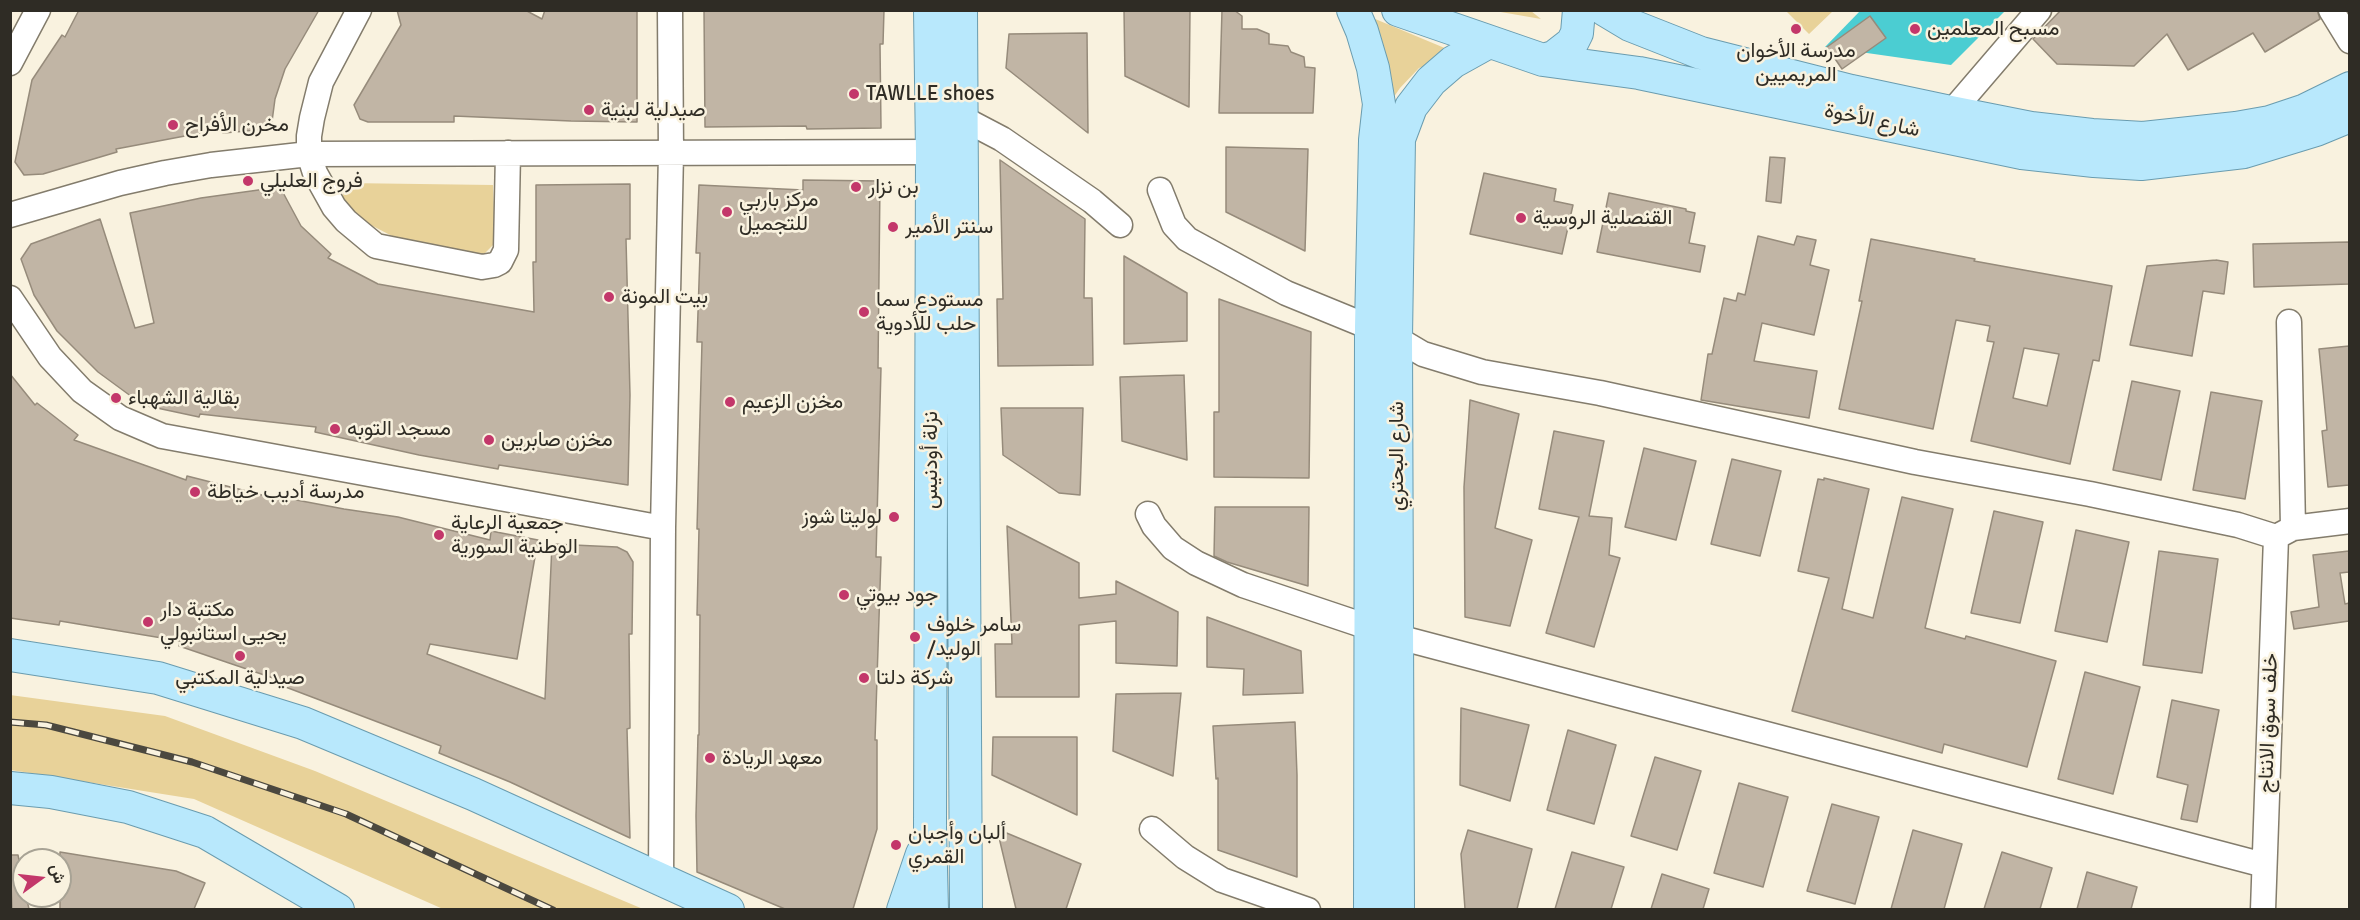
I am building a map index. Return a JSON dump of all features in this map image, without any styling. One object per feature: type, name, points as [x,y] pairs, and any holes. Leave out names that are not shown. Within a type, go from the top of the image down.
[{"type":"main road","name":"نزلة أودنيس","points":[[930,10],[932,152],[930,827],[932,909]]},
{"type":"main road","points":[[961,10],[966,909]]},
{"type":"main road","points":[[1353,10],[1373,68],[1378,104],[1376,140],[1384,332],[1385,633],[1398,909]]},
{"type":"main road","name":"شارع الأخوة","points":[[1398,10],[1543,60],[1639,73],[1943,123],[2143,138],[2270,122],[2303,111],[2349,88]]},
{"type":"main road","points":[[1543,60],[1554,57],[1572,43],[1578,33],[1579,10]]},
{"type":"main road","name":"شارع الأخوة","points":[[1605,10],[1630,25],[1701,53],[1851,91],[2022,153],[2141,164],[2244,152],[2316,130],[2349,116]]},
{"type":"main road","points":[[1384,332],[1399,139],[1411,107],[1431,81],[1453,62],[1489,42]]},
{"type":"main road","points":[[1370,909],[1385,633]]},
{"type":"main road","points":[[10,655],[158,678],[303,723],[473,794],[728,909]]},
{"type":"main road","points":[[10,788],[51,792],[128,807],[205,832],[338,909]]},
{"type":"main road","points":[[903,909],[930,827]]},
{"type":"street","points":[[10,63],[38,10]]},
{"type":"street","points":[[359,10],[321,82],[312,118],[309,154],[315,173],[334,207],[346,222],[376,246],[488,267],[500,262],[506,250],[508,153]]},
{"type":"street","points":[[661,878],[663,528],[671,153],[670,10]]},
{"type":"street","points":[[1943,123],[2039,10]]},
{"type":"street","points":[[2331,10],[2349,41]]},
{"type":"street","points":[[962,118],[1002,139],[1092,201],[1120,225]]},
{"type":"street","points":[[10,215],[120,183],[165,173],[211,165],[309,154],[932,152]]},
{"type":"street","points":[[1160,190],[1174,225],[1187,239],[1286,293],[1384,332],[1424,354],[1482,372],[1600,393],[1916,462],[2090,494],[2238,525],[2284,532],[2349,521]]},
{"type":"street","points":[[10,298],[50,357],[82,391],[120,418],[162,436],[663,528]]},
{"type":"street","name":"خلف سوق الانتاج","points":[[2263,909],[2284,532],[2289,322]]},
{"type":"street","points":[[1148,514],[1168,543],[1196,563],[1242,585],[1385,633],[2264,865]]},
{"type":"street","points":[[1152,829],[1185,857],[1222,880],[1308,909]]},
{"type":"shaded area","points":[[1495,11],[1531,11],[1541,19]]},
{"type":"shaded area","points":[[1786,11],[1833,11],[1809,34]]},
{"type":"shaded area","points":[[1368,16],[1459,54],[1419,68],[1400,88],[1382,114]]},
{"type":"shaded area","points":[[346,183],[493,185],[495,243],[480,258],[394,237],[365,222],[342,200]]},
{"type":"shaded area","points":[[10,695],[165,716],[315,771],[643,909],[443,909],[194,799],[11,770]]},
{"type":"water","name":"مسبح المعلمين","points":[[1860,11],[2005,11],[1951,65],[1825,47]]},
{"type":"building","points":[[79,10],[319,10],[285,69],[275,99],[271,129],[223,133],[222,129],[116,149],[117,152],[43,174],[24,175],[15,162],[32,80],[62,35],[65,37]]},
{"type":"building","points":[[397,10],[525,10],[542,19],[545,10],[637,10],[637,122],[454,116],[454,122],[368,122],[360,119],[354,105],[401,25]]},
{"type":"building","points":[[704,10],[884,10],[883,44],[880,44],[881,128],[705,127]]},
{"type":"building","points":[[1124,10],[1190,10],[1189,107],[1125,76]]},
{"type":"building","points":[[1222,10],[1234,10],[1242,16],[1242,29],[1257,29],[1269,34],[1269,44],[1288,46],[1291,52],[1304,57],[1305,67],[1315,68],[1313,113],[1219,113]]},
{"type":"building","points":[[2061,10],[2317,10],[2320,19],[2265,52],[2253,33],[2188,70],[2167,34],[2134,66],[2057,64],[2033,39]]},
{"type":"building","points":[[1870,16],[1886,38],[1842,69],[1827,47]]},
{"type":"building","points":[[1087,33],[1088,133],[1006,68],[1009,34]]},
{"type":"building","points":[[1226,147],[1308,149],[1305,251],[1226,212]]},
{"type":"building","points":[[1770,157],[1785,158],[1781,203],[1766,201]]},
{"type":"building","points":[[1000,160],[1085,219],[1084,298],[1092,298],[1093,365],[998,366],[997,299],[1003,299]]},
{"type":"building","points":[[1484,173],[1556,189],[1554,201],[1573,205],[1562,254],[1470,234]]},
{"type":"building","points":[[803,180],[880,181],[878,368],[881,368],[876,557],[881,557],[875,740],[877,740],[877,829],[853,909],[785,909],[697,872],[700,615],[697,615],[699,529],[697,529],[702,342],[697,342],[700,253],[696,253],[699,185],[803,190]]},
{"type":"building","points":[[630,184],[630,239],[626,239],[630,395],[628,485],[499,465],[498,469],[419,455],[315,432],[316,427],[200,414],[199,417],[143,405],[98,372],[57,331],[34,295],[21,259],[31,244],[100,219],[135,328],[154,323],[130,213],[201,198],[280,187],[301,226],[331,254],[328,258],[378,284],[534,312],[536,185]]},
{"type":"building","points":[[1609,193],[1686,209],[1686,211],[1695,213],[1689,243],[1705,246],[1700,272],[1597,252]]},
{"type":"building","points":[[1758,236],[1794,245],[1797,236],[1816,240],[1810,265],[1829,270],[1814,335],[1762,323],[1754,361],[1817,371],[1809,418],[1701,400],[1708,354],[1712,354],[1724,298],[1736,301],[1738,293],[1745,295]]},
{"type":"building","points":[[1871,239],[1975,259],[1974,261],[2112,286],[2099,361],[2093,360],[2070,464],[1971,441],[1994,342],[1987,341],[1990,326],[1956,320],[1933,429],[1839,409],[1862,301],[1859,301]],"holes":[[[2024,348],[2059,354],[2047,406],[2013,398]]]},
{"type":"building","points":[[2349,242],[2349,284],[2254,287],[2253,244]]},
{"type":"building","points":[[1124,256],[1187,293],[1187,341],[1124,344]]},
{"type":"building","points":[[2216,260],[2228,262],[2224,294],[2203,291],[2192,356],[2130,345],[2147,266]]},
{"type":"building","points":[[1219,299],[1311,332],[1309,478],[1214,477],[1214,412],[1219,412]]},
{"type":"building","points":[[2349,346],[2349,485],[2328,487],[2322,431],[2327,430],[2319,349]]},
{"type":"building","points":[[10,374],[35,405],[37,403],[78,435],[74,440],[186,480],[187,476],[270,497],[270,495],[398,517],[490,540],[491,531],[538,540],[517,659],[430,644],[427,654],[545,699],[552,544],[617,547],[627,552],[633,562],[632,634],[629,634],[630,728],[627,729],[630,838],[510,782],[439,753],[441,746],[275,683],[276,679],[179,646],[180,641],[60,621],[59,625],[10,618]]},
{"type":"building","points":[[1184,375],[1187,460],[1122,441],[1120,377]]},
{"type":"building","points":[[2132,381],[2180,391],[2161,480],[2113,470]]},
{"type":"building","points":[[2211,392],[2262,401],[2245,499],[2193,490]]},
{"type":"building","points":[[1470,400],[1519,414],[1495,528],[1532,540],[1510,626],[1465,617],[1464,487]]},
{"type":"building","points":[[1001,408],[1083,408],[1080,495],[1059,493],[1003,455]]},
{"type":"building","points":[[1554,431],[1604,441],[1589,516],[1612,518],[1609,555],[1620,558],[1594,647],[1546,633],[1579,517],[1539,509]]},
{"type":"building","points":[[1644,448],[1696,461],[1676,540],[1625,527]]},
{"type":"building","points":[[1732,459],[1781,471],[1760,556],[1711,544]]},
{"type":"building","points":[[1824,478],[1869,489],[1842,609],[1873,618],[1902,497],[1953,509],[1925,628],[1965,639],[1966,636],[2056,661],[2027,767],[1944,744],[1942,753],[1792,711],[1829,578],[1798,571],[1818,479],[1824,480]]},
{"type":"building","points":[[1215,507],[1309,507],[1308,586],[1214,556]]},
{"type":"building","points":[[1994,511],[2043,522],[2020,623],[1971,613]]},
{"type":"building","points":[[1007,526],[1079,563],[1079,598],[1116,594],[1116,581],[1178,612],[1177,666],[1116,663],[1116,621],[1079,625],[1079,697],[996,697],[995,644],[1012,644]]},
{"type":"building","points":[[2076,530],[2129,542],[2107,642],[2055,631]]},
{"type":"building","points":[[2159,551],[2218,559],[2202,673],[2143,665]]},
{"type":"building","points":[[2349,551],[2349,572],[2340,573],[2345,604],[2349,603],[2349,621],[2294,629],[2291,612],[2319,607],[2313,555]]},
{"type":"building","points":[[1207,617],[1301,651],[1303,693],[1243,695],[1244,669],[1207,667]]},
{"type":"building","points":[[2085,672],[2140,687],[2113,794],[2058,779]]},
{"type":"building","points":[[1181,693],[1173,776],[1113,751],[1116,694]]},
{"type":"building","points":[[2172,700],[2219,710],[2197,822],[2181,819],[2188,785],[2157,777]]},
{"type":"building","points":[[1461,708],[1529,725],[1510,801],[1460,785]]},
{"type":"building","points":[[1295,722],[1297,877],[1218,850],[1218,778],[1216,779],[1213,726]]},
{"type":"building","points":[[1568,730],[1616,745],[1594,824],[1547,810]]},
{"type":"building","points":[[993,737],[1077,737],[1077,815],[992,775]]},
{"type":"building","points":[[1655,757],[1701,771],[1677,850],[1631,836]]},
{"type":"building","points":[[1739,783],[1788,797],[1763,887],[1714,873]]},
{"type":"building","points":[[1832,804],[1879,817],[1855,904],[1807,891]]},
{"type":"building","points":[[997,829],[1081,864],[1066,909],[1016,909]]},
{"type":"building","points":[[1468,830],[1532,849],[1517,909],[1465,909],[1461,854]]},
{"type":"building","points":[[1913,830],[1962,844],[1944,909],[1891,909]]},
{"type":"building","points":[[1572,852],[1624,867],[1611,909],[1555,909]]},
{"type":"building","points":[[2002,852],[2052,868],[2040,909],[1984,909]]},
{"type":"building","points":[[72,854],[176,871],[205,883],[194,909],[60,909],[72,908]]},
{"type":"building","points":[[10,855],[12,855],[12,908],[29,909],[12,909]]},
{"type":"building","points":[[2087,872],[2137,887],[2131,909],[2077,909]]},
{"type":"building","points":[[1662,874],[1709,889],[1703,909],[1651,909]]},
{"type":"railway","points":[[10,722],[46,725],[192,762],[346,814],[553,910]]},
{"type":"place","name":"مدرسة الأخوان المريميين","points":[[1796,29]]},
{"type":"place","name":"مسبح المعلمين","points":[[1915,29]]},
{"type":"place","name":"TAWLLE shoes","points":[[854,94]]},
{"type":"place","name":"صيدلية لبنية","points":[[589,110]]},
{"type":"place","name":"مخرن الأفراح","points":[[173,125]]},
{"type":"place","name":"فروج العليلي","points":[[248,181]]},
{"type":"place","name":"بن نزار","points":[[856,187]]},
{"type":"place","name":"مركز باربي للتجميل","points":[[727,212]]},
{"type":"place","name":"القنصلية الروسية","points":[[1521,218]]},
{"type":"place","name":"سنتر الأمير","points":[[893,227]]},
{"type":"place","name":"بيت المونة","points":[[609,297]]},
{"type":"place","name":"مستودع سما حلب للأدوية","points":[[864,312]]},
{"type":"place","name":"بقالية الشهباء","points":[[116,398]]},
{"type":"place","name":"مخزن الزعيم","points":[[730,402]]},
{"type":"place","name":"مسجد التوبه","points":[[335,429]]},
{"type":"place","name":"مخزن صابرين","points":[[489,440]]},
{"type":"place","name":"مدرسة أديب خياطة","points":[[195,492]]},
{"type":"place","name":"لوليتا شوز","points":[[894,517]]},
{"type":"place","name":"جمعية الرعاية الوطنية السورية","points":[[439,535]]},
{"type":"place","name":"جود بيوتي","points":[[844,595]]},
{"type":"place","name":"مكتبة دار يحيى استانبولي","points":[[148,622]]},
{"type":"place","name":"سامر خلوف /الوليد","points":[[915,637]]},
{"type":"place","name":"صيدلية المكتبي","points":[[240,656]]},
{"type":"place","name":"شركة دلتا","points":[[864,678]]},
{"type":"place","name":"معهد الريادة","points":[[710,758]]},
{"type":"place","name":"ألبان وأجبان القمري","points":[[896,845]]}]
